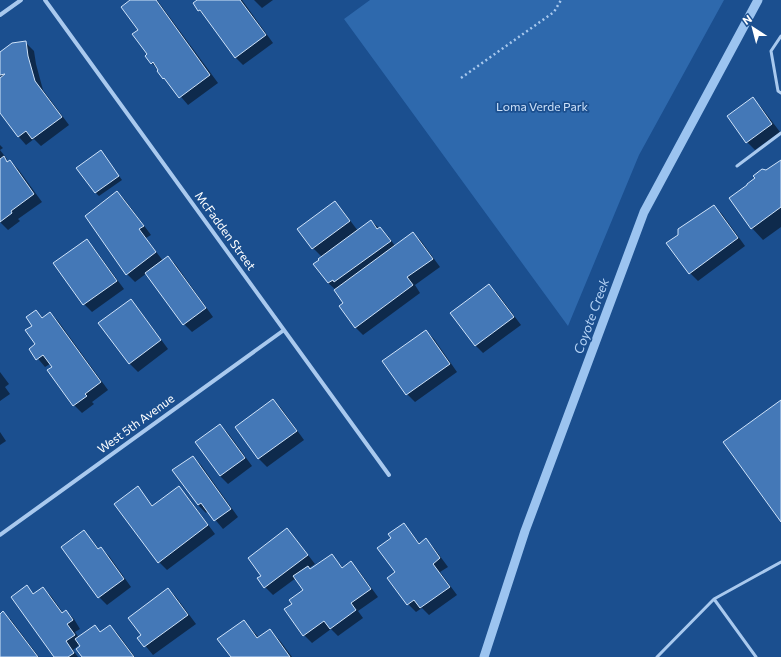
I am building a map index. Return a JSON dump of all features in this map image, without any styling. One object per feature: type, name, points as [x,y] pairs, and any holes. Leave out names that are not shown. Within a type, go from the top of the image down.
[{"type":"street","points":[[0,15],[21,0]]},
{"type":"street","name":"McFadden Street","points":[[46,0],[389,475]]},
{"type":"street","name":"West 5th Avenue","points":[[0,535],[284,330]]},
{"type":"lane","points":[[781,36],[771,51],[778,92],[781,94]]},
{"type":"lane","points":[[737,166],[781,133]]},
{"type":"lane","points":[[657,657],[714,599],[781,562]]},
{"type":"lane","points":[[714,599],[756,657]]},
{"type":"path","points":[[461,78],[554,12],[561,0]]},
{"type":"green space","name":"Loma Verde Park","points":[[370,0],[724,0],[639,155],[568,326],[344,19]]},
{"type":"building","points":[[130,0],[156,0],[210,75],[179,98],[157,71],[158,70],[153,62],[151,64],[145,56],[147,54],[132,34],[138,30],[121,7]]},
{"type":"building","points":[[197,0],[240,0],[266,35],[235,58],[200,10],[198,11],[193,3]]},
{"type":"building","points":[[26,41],[28,56],[35,81],[62,117],[32,139],[26,131],[18,137],[0,113],[0,78],[5,74],[0,75],[0,52],[12,43]]},
{"type":"building","points":[[753,97],[772,124],[746,143],[727,116]]},
{"type":"building","points":[[101,150],[119,176],[95,193],[76,168]]},
{"type":"building","points":[[4,156],[7,162],[10,160],[34,194],[11,211],[12,213],[0,222],[0,159]]},
{"type":"building","points":[[781,160],[781,207],[751,229],[729,198],[755,178],[753,176],[762,169],[766,170]]},
{"type":"building","points":[[117,191],[144,226],[139,229],[156,252],[126,275],[85,216]]},
{"type":"building","points":[[335,201],[350,221],[312,249],[297,229]]},
{"type":"building","points":[[714,205],[738,238],[689,274],[666,243],[678,235],[678,229]]},
{"type":"building","points":[[371,220],[377,229],[380,227],[391,241],[334,282],[333,280],[328,283],[313,264]]},
{"type":"building","points":[[413,232],[433,259],[407,277],[413,285],[355,328],[339,306],[343,303],[334,290]]},
{"type":"building","points":[[87,239],[117,281],[83,305],[53,263]]},
{"type":"building","points":[[168,256],[206,308],[183,325],[145,273]]},
{"type":"building","points":[[489,284],[514,317],[475,346],[450,313]]},
{"type":"building","points":[[131,299],[161,340],[129,364],[98,323]]},
{"type":"building","points":[[36,310],[42,318],[50,312],[101,382],[85,394],[87,396],[73,406],[47,370],[52,367],[43,355],[36,360],[29,349],[35,344],[25,330],[32,326],[26,317]]},
{"type":"building","points":[[426,330],[450,364],[406,395],[382,361]]},
{"type":"building","points":[[273,399],[297,431],[258,459],[235,427]]},
{"type":"building","points":[[781,400],[781,522],[723,442]]},
{"type":"building","points":[[220,424],[245,458],[220,476],[195,442]]},
{"type":"building","points":[[193,456],[231,509],[214,521],[201,503],[198,505],[172,470]]},
{"type":"building","points":[[138,486],[152,506],[179,486],[208,525],[158,563],[114,504]]},
{"type":"building","points":[[404,523],[419,544],[426,538],[440,558],[433,564],[450,587],[420,608],[414,600],[407,605],[387,578],[395,572],[377,548],[391,538],[388,534]]},
{"type":"building","points":[[287,528],[308,555],[264,588],[257,578],[261,576],[248,558]]},
{"type":"building","points":[[84,530],[98,549],[101,547],[124,579],[98,598],[61,547]]},
{"type":"building","points":[[332,554],[342,568],[351,561],[371,589],[351,603],[356,610],[330,629],[324,621],[303,636],[284,609],[292,604],[289,600],[303,590],[293,576],[308,566],[310,569]]},
{"type":"building","points":[[27,585],[33,594],[43,587],[62,613],[66,610],[73,620],[67,624],[75,635],[66,641],[74,653],[68,657],[54,657],[11,597]]},
{"type":"building","points":[[168,588],[188,615],[144,647],[137,638],[141,635],[128,618]]},
{"type":"building","points":[[3,611],[38,657],[0,657],[0,614]]},
{"type":"building","points":[[244,620],[257,638],[270,629],[290,657],[231,657],[217,639]]},
{"type":"building","points":[[95,625],[100,632],[110,625],[134,657],[82,657],[76,649],[80,646],[75,639]]},
{"type":"waterway","name":"Coyote Creek","points":[[484,657],[525,531],[644,212],[758,0]]}]
